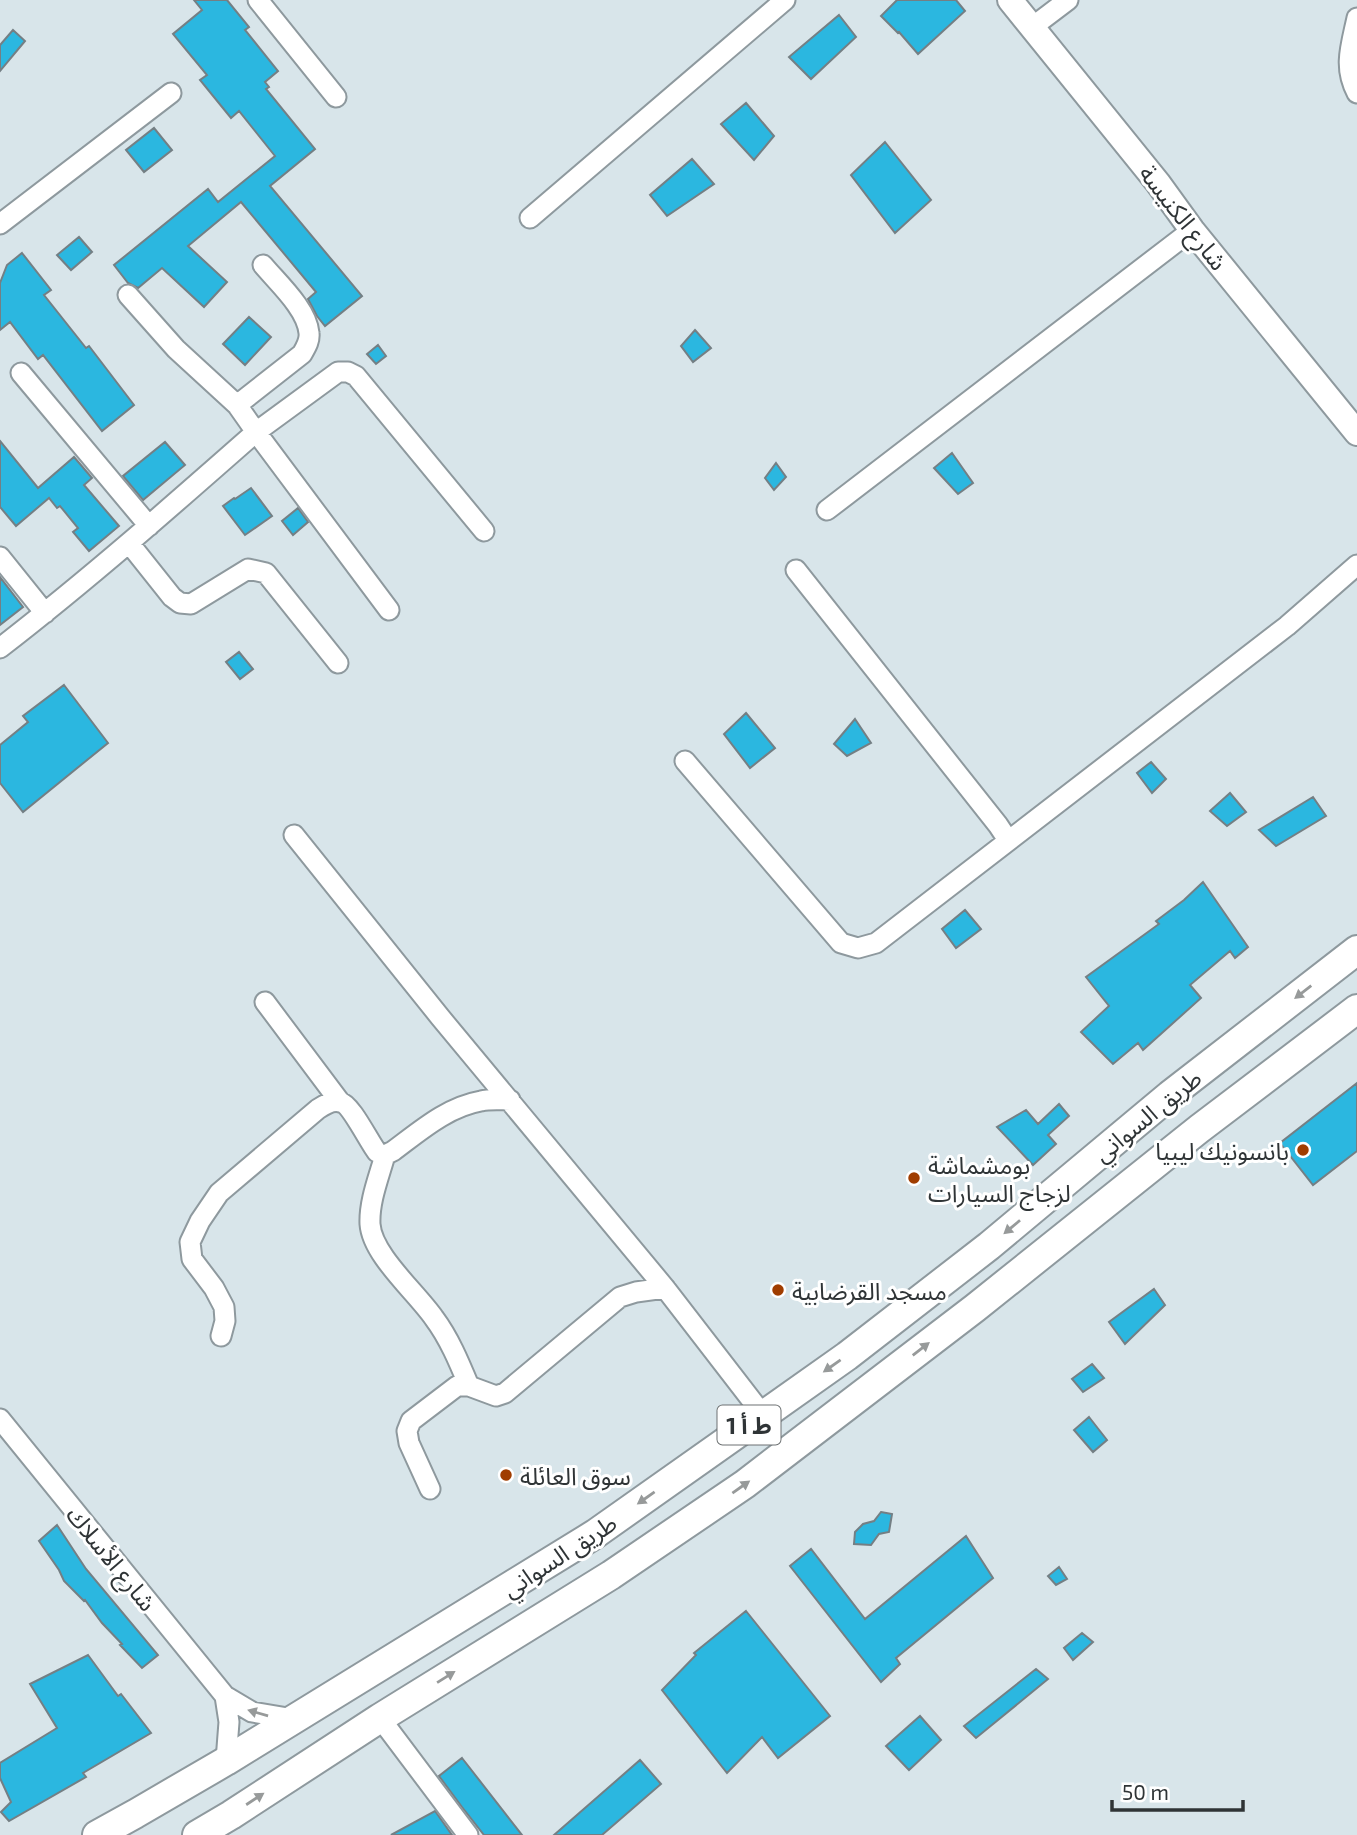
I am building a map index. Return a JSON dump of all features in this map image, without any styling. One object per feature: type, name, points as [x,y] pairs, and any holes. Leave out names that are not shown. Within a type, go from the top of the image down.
[{"type":"highway","name":"طريق السواني","points":[[97,1835],[294,1719],[595,1534],[847,1356],[989,1246],[1170,1095],[1357,950]]},
{"type":"highway","name":"طريق السواني","points":[[197,1835],[611,1575],[745,1484],[1357,1009]]},
{"type":"main road","name":"شارع الكنيسة","points":[[1010,0],[1357,433]]},
{"type":"street","points":[[258,0],[336,97]]},
{"type":"street","points":[[530,218],[785,0]]},
{"type":"street","points":[[1031,28],[1068,0]]},
{"type":"street","points":[[1357,18],[1348,58],[1357,93]]},
{"type":"street","points":[[0,223],[171,93]]},
{"type":"street","points":[[827,510],[1192,230]]},
{"type":"street","points":[[237,405],[302,354],[310,335],[307,322],[298,306],[263,265]]},
{"type":"street","points":[[128,295],[176,349],[237,405],[389,610]]},
{"type":"street","points":[[0,648],[129,543],[256,432],[338,372],[348,372],[356,376],[484,531]]},
{"type":"street","points":[[21,373],[149,526]]},
{"type":"street","points":[[129,543],[172,597],[180,603],[191,604],[248,569],[266,572],[338,663]]},
{"type":"street","points":[[0,556],[45,613]]},
{"type":"street","points":[[684,761],[841,943],[858,948],[876,943],[1287,626],[1357,565]]},
{"type":"street","points":[[796,570],[1008,840]]},
{"type":"street","points":[[294,835],[440,1017],[665,1288],[763,1415]]},
{"type":"street","points":[[265,1002],[340,1102],[348,1107],[377,1152],[385,1155],[393,1151],[441,1115],[482,1100],[510,1100]]},
{"type":"street","points":[[221,1336],[225,1321],[224,1307],[215,1288],[192,1259],[190,1242],[200,1221],[219,1193],[318,1108],[330,1102],[340,1102]]},
{"type":"street","points":[[385,1155],[372,1200],[370,1225],[374,1240],[382,1254],[435,1319],[453,1349],[468,1386]]},
{"type":"street","points":[[430,1489],[409,1443],[407,1432],[411,1421],[457,1386],[468,1386],[496,1396],[505,1393],[620,1297],[665,1288]]},
{"type":"street","name":"شارع الأسلاك","points":[[0,1419],[225,1696],[252,1712],[294,1719]]},
{"type":"street","points":[[225,1696],[229,1722],[226,1760]]},
{"type":"street","points":[[380,1718],[468,1835]]},
{"type":"building","points":[[194,0],[227,0],[249,27],[245,30],[278,71],[265,82],[269,87],[266,89],[315,149],[270,186],[362,296],[325,326],[308,299],[316,292],[241,202],[188,246],[227,282],[204,307],[162,268],[138,288],[128,283],[114,265],[208,189],[218,202],[275,156],[239,111],[231,118],[200,80],[207,75],[173,34],[202,10]]},
{"type":"building","points":[[897,0],[956,0],[965,11],[918,54],[881,16]]},
{"type":"building","points":[[839,15],[856,37],[811,79],[789,57]]},
{"type":"building","points":[[13,30],[25,41],[0,71],[0,45]]},
{"type":"building","points":[[746,103],[774,136],[754,160],[721,124]]},
{"type":"building","points":[[154,128],[172,150],[144,172],[126,150]]},
{"type":"building","points":[[885,142],[931,200],[895,233],[851,175]]},
{"type":"building","points":[[692,159],[714,184],[667,216],[650,195]]},
{"type":"building","points":[[79,237],[92,252],[71,270],[57,255]]},
{"type":"building","points":[[22,253],[51,290],[44,295],[86,348],[89,346],[134,405],[102,431],[43,355],[38,359],[10,322],[0,330],[0,283],[7,265]]},
{"type":"building","points":[[249,317],[271,337],[245,365],[223,344]]},
{"type":"building","points":[[695,330],[711,348],[693,362],[681,346]]},
{"type":"building","points":[[378,345],[386,356],[376,364],[367,354]]},
{"type":"building","points":[[0,441],[38,488],[74,457],[92,478],[84,485],[119,526],[89,551],[73,532],[78,528],[60,506],[57,508],[49,498],[16,526],[0,507]]},
{"type":"building","points":[[165,442],[185,465],[143,500],[123,476]]},
{"type":"building","points":[[952,453],[973,483],[958,494],[934,468]]},
{"type":"building","points":[[776,463],[786,477],[774,490],[765,478]]},
{"type":"building","points":[[251,488],[272,516],[245,535],[223,506]]},
{"type":"building","points":[[298,508],[308,522],[293,535],[282,521]]},
{"type":"building","points":[[0,577],[23,607],[0,625]]},
{"type":"building","points":[[239,652],[253,669],[240,679],[226,662]]},
{"type":"building","points":[[64,685],[108,743],[23,812],[0,783],[0,745],[28,722],[23,716]]},
{"type":"building","points":[[746,713],[775,748],[750,768],[724,734]]},
{"type":"building","points":[[855,719],[871,743],[847,756],[834,744]]},
{"type":"building","points":[[1151,762],[1166,779],[1152,793],[1137,773]]},
{"type":"building","points":[[1230,793],[1246,812],[1227,826],[1210,811]]},
{"type":"building","points":[[1313,797],[1326,816],[1276,846],[1259,830]]},
{"type":"building","points":[[1203,882],[1248,947],[1235,958],[1230,951],[1190,985],[1201,998],[1143,1050],[1138,1043],[1113,1064],[1081,1032],[1109,1006],[1086,977],[1159,924],[1156,921]]},
{"type":"building","points":[[965,910],[981,929],[956,948],[942,929]]},
{"type":"building","points":[[1357,1083],[1357,1151],[1313,1185],[1280,1143]]},
{"type":"building","points":[[1059,1104],[1069,1116],[1048,1135],[1056,1144],[1033,1165],[997,1127],[1026,1110],[1038,1124]]},
{"type":"building","points":[[1154,1289],[1165,1305],[1125,1344],[1109,1322]]},
{"type":"building","points":[[1092,1364],[1104,1378],[1083,1392],[1072,1379]]},
{"type":"building","points":[[1089,1417],[1107,1440],[1093,1452],[1074,1430]]},
{"type":"building","points":[[881,1512],[892,1514],[889,1532],[879,1534],[871,1545],[854,1544],[855,1532],[863,1524],[874,1521]]},
{"type":"building","points":[[57,1525],[86,1569],[158,1655],[142,1668],[85,1600],[64,1581],[39,1541]]},
{"type":"building","points":[[966,1536],[993,1578],[896,1658],[900,1664],[881,1682],[790,1566],[811,1549],[865,1619]]},
{"type":"building","points":[[1059,1567],[1067,1579],[1056,1585],[1048,1576]]},
{"type":"building","points":[[746,1611],[830,1716],[778,1758],[762,1737],[727,1773],[662,1690],[696,1655],[694,1653]]},
{"type":"building","points":[[1082,1633],[1093,1642],[1073,1660],[1064,1648]]},
{"type":"building","points":[[88,1655],[118,1696],[121,1694],[151,1733],[83,1773],[86,1777],[9,1821],[1,1812],[11,1802],[0,1778],[0,1763],[57,1728],[30,1684]]},
{"type":"building","points":[[1036,1669],[1048,1679],[976,1738],[964,1726]]},
{"type":"building","points":[[920,1716],[941,1740],[909,1770],[886,1746]]},
{"type":"building","points":[[462,1758],[522,1835],[484,1835],[462,1807],[439,1776]]},
{"type":"building","points":[[640,1760],[661,1784],[602,1835],[554,1835]]},
{"type":"building","points":[[435,1811],[452,1835],[391,1835]]},
{"type":"place","name":"بانسونيك ليبيا","points":[[1303,1150]]},
{"type":"place","name":"بومشماشة لزجاج السيارات","points":[[914,1178]]},
{"type":"place","name":"مسجد القرضابية","points":[[778,1290]]},
{"type":"place","name":"سوق العائلة","points":[[506,1475]]}]
